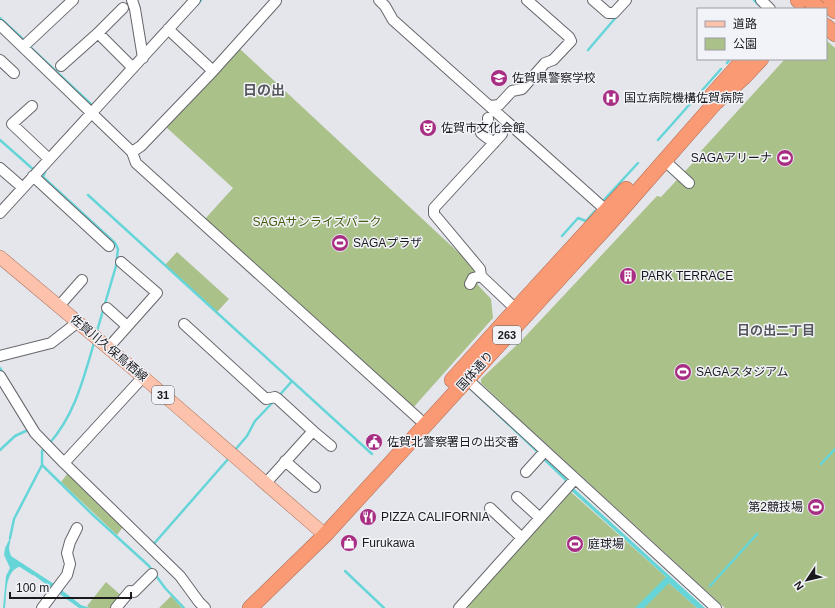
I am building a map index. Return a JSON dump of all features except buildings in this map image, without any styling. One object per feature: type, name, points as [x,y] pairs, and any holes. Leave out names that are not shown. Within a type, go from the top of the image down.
[{"type":"highway","points":[[791,8],[798,0],[806,8]]},
{"type":"highway","points":[[809,0],[817,8]]},
{"type":"highway","points":[[808,8],[815,0]]},
{"type":"highway","points":[[823,0],[835,12]]},
{"type":"highway","points":[[827,17],[835,24]]},
{"type":"highway","points":[[827,27],[835,34]]},
{"type":"highway","name":"国体通り","points":[[250,608],[322,532],[418,435],[467,379],[520,313],[607,211],[743,60]]},
{"type":"highway","name":"国体通り","points":[[238,608],[322,532],[419,419],[520,313],[609,224],[715,103],[744,77],[760,60]]},
{"type":"main road","name":"佐賀川久保鳥栖線","points":[[0,257],[143,377],[322,532]]},
{"type":"street","points":[[26,45],[73,0]]},
{"type":"street","points":[[132,0],[145,56]]},
{"type":"street","points":[[0,213],[20,186],[33,176],[95,112],[133,68],[171,32],[195,0]]},
{"type":"street","points":[[378,0],[385,6],[393,20],[607,211]]},
{"type":"street","points":[[490,106],[499,105],[512,91],[522,89],[545,63],[553,60],[570,41],[569,37],[527,0]]},
{"type":"street","points":[[593,0],[608,13],[614,13],[626,0]]},
{"type":"street","points":[[761,0],[769,8]]},
{"type":"street","points":[[132,152],[141,146],[213,71],[276,1]]},
{"type":"street","points":[[61,66],[123,8]]},
{"type":"street","points":[[0,25],[26,45],[95,112],[132,152],[136,163],[419,419]]},
{"type":"street","points":[[171,32],[213,71]]},
{"type":"street","points":[[98,33],[133,68]]},
{"type":"street","points":[[0,60],[14,73]]},
{"type":"street","points":[[32,106],[12,124],[49,159]]},
{"type":"street","points":[[488,118],[488,123],[481,133],[494,143]]},
{"type":"street","points":[[502,134],[434,208],[434,214],[480,269],[481,276],[520,313]]},
{"type":"street","points":[[665,161],[689,183]]},
{"type":"street","points":[[0,168],[20,186]]},
{"type":"street","points":[[33,176],[109,246]]},
{"type":"street","points":[[108,348],[156,293],[121,262]]},
{"type":"street","points":[[470,284],[473,278],[481,276]]},
{"type":"street","points":[[59,306],[82,280]]},
{"type":"street","points":[[107,308],[127,326]]},
{"type":"street","points":[[0,356],[51,344],[78,322]]},
{"type":"street","points":[[184,324],[266,399],[276,398],[331,446]]},
{"type":"street","points":[[0,376],[32,428],[47,446],[180,576],[198,602],[205,608]]},
{"type":"street","points":[[64,463],[143,377]]},
{"type":"street","points":[[467,379],[545,452],[571,484],[716,608]]},
{"type":"street","points":[[266,483],[313,430]]},
{"type":"street","points":[[526,472],[545,452]]},
{"type":"street","points":[[285,462],[315,487]]},
{"type":"street","points":[[459,608],[538,516],[571,484]]},
{"type":"street","points":[[517,497],[538,516]]},
{"type":"street","points":[[490,508],[520,536]]},
{"type":"street","points":[[42,608],[67,575],[70,564],[68,553],[70,542],[77,528]]},
{"type":"street","points":[[116,608],[130,591],[134,592],[152,574]]},
{"type":"green space","points":[[827,41],[835,48],[835,608],[725,608],[481,383],[481,379],[521,341],[657,196],[661,197],[701,154],[701,151],[784,60],[827,60]]},
{"type":"green space","name":"SAGAサンライズパーク","points":[[240,49],[474,267],[478,285],[491,299],[493,318],[412,409],[205,219],[233,188],[166,127]]},
{"type":"green space","points":[[177,252],[229,299],[217,312],[165,265]]},
{"type":"green space","points":[[68,473],[123,527],[117,535],[61,482]]},
{"type":"green space","name":"庭球場","points":[[571,492],[666,577],[669,583],[697,608],[469,608],[466,605],[553,508],[555,510]]},
{"type":"green space","points":[[106,582],[123,597],[113,608],[89,608],[87,606]]},
{"type":"green space","points":[[171,596],[182,608],[159,608]]},
{"type":"water","points":[[568,483],[705,608],[697,608],[669,583],[644,608],[635,608],[666,577],[566,486]]},
{"type":"water","points":[[11,536],[9,549],[11,556],[54,584],[81,605],[90,608],[79,608],[21,566],[12,573],[9,578],[6,590],[5,608],[3,608],[6,576],[10,568],[4,555],[5,548]]},
{"type":"waterway","points":[[197,5],[201,0]]},
{"type":"waterway","points":[[754,0],[759,5]]},
{"type":"waterway","points":[[588,50],[618,15]]},
{"type":"waterway","points":[[0,18],[26,42]]},
{"type":"waterway","points":[[29,46],[94,107]]},
{"type":"waterway","points":[[658,140],[721,69]]},
{"type":"waterway","points":[[0,140],[34,170],[33,171]]},
{"type":"waterway","points":[[603,201],[638,163]]},
{"type":"waterway","points":[[46,169],[43,177],[115,243],[118,249],[116,266],[97,331]]},
{"type":"waterway","points":[[88,195],[372,454]]},
{"type":"waterway","points":[[562,236],[578,218],[586,221],[595,211]]},
{"type":"waterway","points":[[49,444],[58,433],[72,409],[82,383],[94,343]]},
{"type":"waterway","points":[[0,368],[3,373]]},
{"type":"waterway","points":[[278,397],[292,381]]},
{"type":"waterway","points":[[472,390],[540,454]]},
{"type":"waterway","points":[[235,450],[247,436],[255,421],[274,401]]},
{"type":"waterway","points":[[0,450],[15,436],[30,429]]},
{"type":"waterway","points":[[10,538],[14,519],[42,465],[42,451],[45,448]]},
{"type":"waterway","points":[[821,464],[835,449]]},
{"type":"waterway","points":[[152,546],[229,458]]},
{"type":"waterway","points":[[543,458],[566,480],[566,484]]},
{"type":"waterway","points":[[42,465],[93,515],[149,566],[165,588],[184,608]]},
{"type":"waterway","points":[[710,586],[757,534]]},
{"type":"waterway","points":[[19,565],[33,574]]},
{"type":"waterway","points":[[345,571],[384,608]]},
{"type":"place","name":"佐賀県警察学校","points":[[499,78]]},
{"type":"place","name":"国立病院機構佐賀病院","points":[[611,98]]},
{"type":"place","name":"佐賀市文化会館","points":[[428,128]]},
{"type":"place","name":"SAGAアリーナ","points":[[785,158]]},
{"type":"place","name":"SAGAプラザ","points":[[340,243]]},
{"type":"place","name":"PARK TERRACE","points":[[628,276]]},
{"type":"place","name":"SAGAスタジアム","points":[[683,372]]},
{"type":"place","name":"佐賀北警察署日の出交番","points":[[374,442]]},
{"type":"place","name":"第2競技場","points":[[816,507]]},
{"type":"place","name":"PIZZA CALIFORNIA","points":[[368,517]]},
{"type":"place","name":"Furukawa","points":[[349,543]]},
{"type":"place","name":"庭球場","points":[[575,544]]},
{"type":"district","name":"日の出","points":[[264,90]]},
{"type":"district","name":"日の出二丁目","points":[[776,330]]}]
